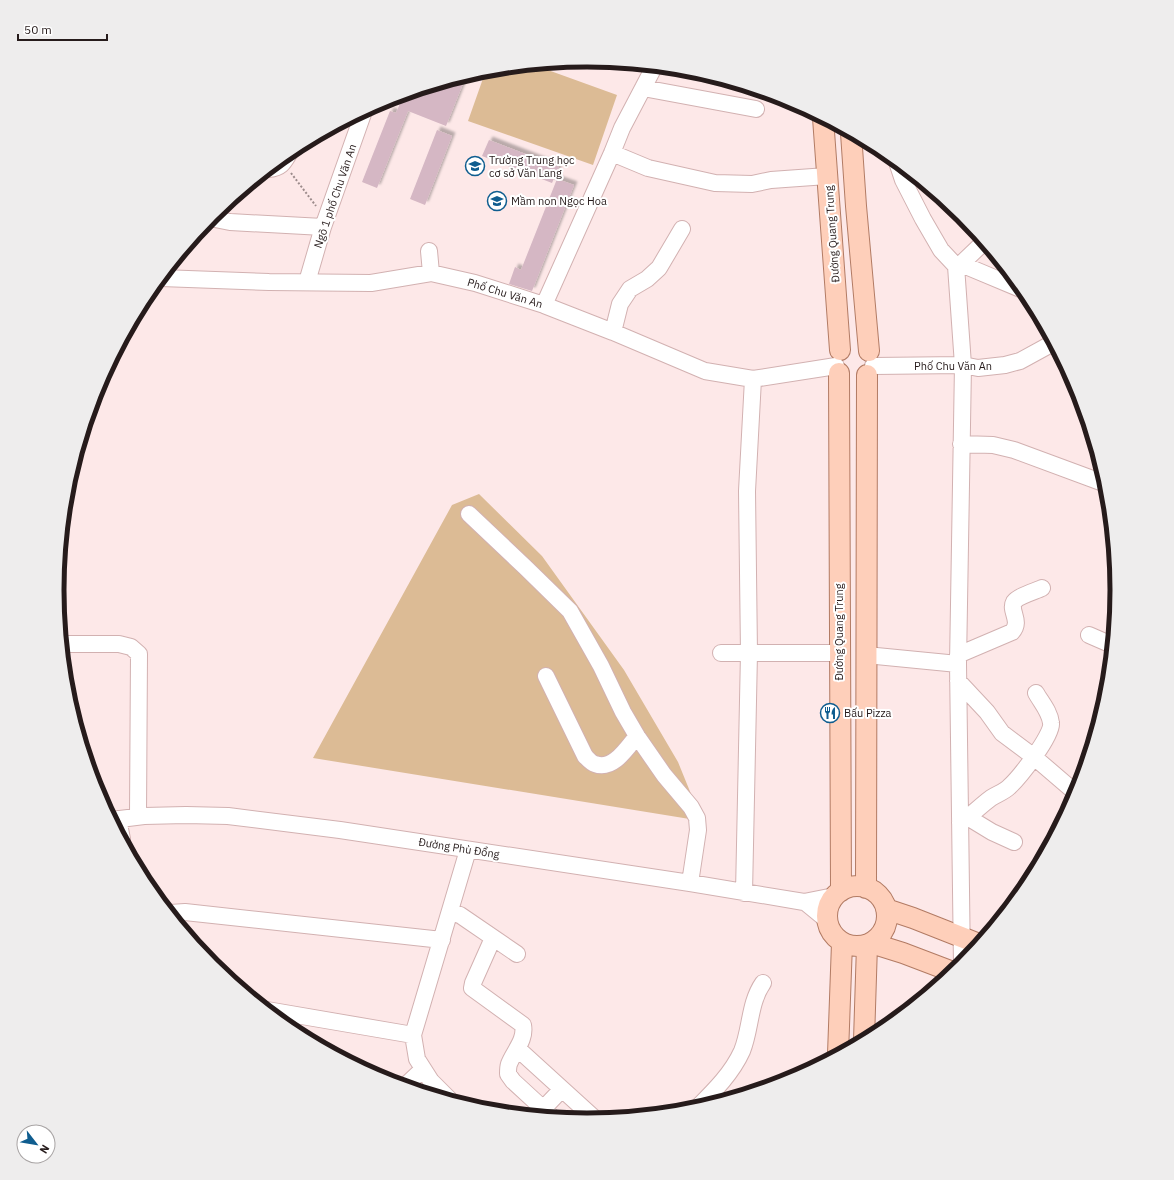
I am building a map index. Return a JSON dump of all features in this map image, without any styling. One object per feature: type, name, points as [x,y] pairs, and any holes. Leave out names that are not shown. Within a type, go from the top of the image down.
[{"type":"main road","name":"Đường Quang Trung","points":[[824,124],[838,363],[838,894]]},
{"type":"main road","points":[[851,139],[870,364],[866,655],[866,888]]},
{"type":"main road","points":[[855,343],[863,345],[870,364],[858,380],[851,380],[844,378],[838,363],[847,345],[855,343]]},
{"type":"main road","points":[[869,944],[879,937],[884,929],[887,919],[886,910],[879,896],[873,891],[866,888],[853,887],[838,894],[828,907],[827,920],[832,933],[842,943],[854,946],[869,944],[902,953],[947,969]]},
{"type":"main road","points":[[886,910],[970,940]]},
{"type":"main road","points":[[838,1048],[842,943]]},
{"type":"main road","points":[[864,1033],[869,944]]},
{"type":"street","points":[[544,305],[622,128],[652,71]]},
{"type":"street","points":[[643,88],[756,109]]},
{"type":"street","name":"Ngõ 1 phố Chu Văn An","points":[[307,282],[324,223],[361,119]]},
{"type":"street","points":[[612,153],[648,168],[715,184],[752,184],[771,180],[827,176]]},
{"type":"street","points":[[900,171],[903,180],[941,250],[959,265],[1012,286]]},
{"type":"street","points":[[218,220],[230,222],[324,223]]},
{"type":"street","points":[[613,332],[620,304],[630,289],[648,279],[659,268],[682,229]]},
{"type":"street","points":[[970,940],[958,681],[963,365],[959,265],[980,245]]},
{"type":"street","points":[[429,251],[431,273]]},
{"type":"street","name":"Phố Chu Văn An","points":[[167,278],[269,282],[371,283],[431,273],[475,283],[544,305],[705,371],[753,379],[838,363]]},
{"type":"street","name":"Phố Chu Văn An","points":[[870,364],[963,365],[978,368],[1005,365],[1020,361],[1048,345]]},
{"type":"street","points":[[744,892],[749,653],[747,491],[753,379]]},
{"type":"street","points":[[961,444],[993,445],[1014,450],[1098,481]]},
{"type":"street","points":[[469,514],[570,611],[601,666],[623,712],[637,736],[664,775],[691,807],[697,818],[698,830],[690,883]]},
{"type":"street","points":[[866,655],[958,660],[1012,632],[1017,622],[1013,607],[1014,602],[1020,597],[1042,588]]},
{"type":"street","points":[[1089,635],[1107,642]]},
{"type":"street","points":[[67,644],[119,644],[131,647],[139,654],[138,816]]},
{"type":"street","points":[[721,653],[839,653]]},
{"type":"street","points":[[546,676],[585,756],[594,764],[605,766],[611,764],[637,736]]},
{"type":"street","points":[[958,681],[987,712],[1002,733],[1034,757],[1070,789]]},
{"type":"street","points":[[964,821],[991,798],[1008,788],[1034,757],[1050,730],[1051,724],[1048,712],[1036,693]]},
{"type":"street","name":"Đường Phù Đổng","points":[[117,820],[138,816],[228,816],[296,824],[690,883],[805,902],[838,894]]},
{"type":"street","points":[[964,821],[1014,842]]},
{"type":"street","points":[[441,1092],[431,1082],[416,1059],[413,1035],[468,850]]},
{"type":"street","name":"Đường Phù Đổng","points":[[805,902],[827,920]]},
{"type":"street","points":[[176,913],[185,912],[442,940]]},
{"type":"street","points":[[450,912],[460,915],[517,954]]},
{"type":"street","points":[[493,938],[473,982],[472,988],[523,1025],[524,1030],[518,1049],[509,1065],[508,1074],[513,1081],[545,1111]]},
{"type":"street","points":[[706,1099],[725,1079],[742,1051],[749,1027],[754,998],[763,983]]},
{"type":"street","points":[[278,1012],[413,1035]]},
{"type":"street","points":[[518,1049],[588,1113]]},
{"type":"street","points":[[410,1082],[423,1069]]},
{"type":"street","points":[[548,1112],[562,1089]]},
{"type":"path","points":[[283,164],[324,223]]},
{"type":"shaded area","points":[[544,69],[617,95],[593,165],[468,121],[483,77],[519,71]]},
{"type":"shaded area","points":[[479,494],[542,556],[624,670],[678,762],[702,821],[313,758],[452,505]]},
{"type":"building","points":[[464,82],[446,126],[408,111],[377,188],[362,182],[390,111],[396,113],[401,102]]},
{"type":"building","points":[[437,130],[452,136],[425,205],[410,199]]},
{"type":"building","points":[[489,140],[559,167],[552,183],[482,156]]},
{"type":"building","points":[[557,179],[574,185],[532,291],[509,284],[515,267],[521,270]]},
{"type":"place","name":"Trường Trung học cơ sở Văn Lang","points":[[475,166]]},
{"type":"place","name":"Mầm non Ngọc Hoa","points":[[497,201]]},
{"type":"place","name":"Bấu Pizza","points":[[830,713]]}]
